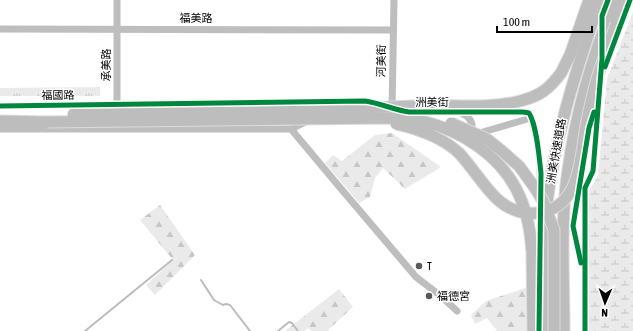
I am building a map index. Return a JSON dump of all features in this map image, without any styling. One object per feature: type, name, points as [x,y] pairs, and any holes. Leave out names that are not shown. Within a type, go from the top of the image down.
[{"type":"highway","points":[[373,114],[416,106],[485,106],[518,102],[532,98],[543,92],[561,73],[570,55],[589,0]]},
{"type":"highway","name":"洲美快速道路","points":[[543,331],[545,221],[552,168],[562,117],[572,81],[600,0]]},
{"type":"highway","name":"洲美快速道路","points":[[564,331],[565,213],[568,171],[579,108],[599,41],[616,0]]},
{"type":"highway","points":[[373,114],[435,137],[449,144],[496,198],[507,206],[518,211],[531,214],[552,209],[562,202],[571,192],[578,176],[586,125],[594,89],[623,0]]},
{"type":"highway","points":[[373,114],[419,121],[456,133],[484,150],[510,180],[520,197],[530,233],[532,252],[533,331]]},
{"type":"highway","points":[[0,121],[47,118],[418,114],[456,125],[488,139],[519,166],[543,201],[554,230],[554,331]]},
{"type":"highway","points":[[0,115],[47,118]]},
{"type":"street","name":"承美路","points":[[117,0],[117,129]]},
{"type":"street","name":"河美街","points":[[391,122],[394,0]]},
{"type":"street","name":"福美路","points":[[0,29],[393,30]]},
{"type":"street","name":"洲美街","points":[[117,104],[365,101],[374,102],[409,112],[523,112],[529,113],[531,118]]},
{"type":"street","name":"福國路","points":[[0,106],[117,104]]},
{"type":"street","name":"洲美街","points":[[460,112],[466,115],[472,123],[472,128],[467,136]]},
{"type":"street","points":[[0,128],[291,128],[321,117],[336,115],[365,116],[391,122],[417,134],[435,140],[446,140],[467,136],[531,118],[538,147],[541,173],[539,331]]},
{"type":"street","points":[[291,128],[336,184],[416,277],[442,297],[457,311]]},
{"type":"green space","points":[[633,12],[633,331],[589,331],[589,191],[598,175],[607,79]]},
{"type":"green space","points":[[100,87],[100,96],[0,96],[0,88]]},
{"type":"green space","points":[[392,133],[441,167],[405,189],[383,168],[375,178],[370,197],[359,203],[325,163],[333,155],[342,161],[375,135]]},
{"type":"green space","points":[[160,205],[195,255],[155,295],[146,285],[173,260],[140,220]]},
{"type":"green space","points":[[528,287],[528,331],[497,331],[487,318],[475,324],[471,315],[486,301]]},
{"type":"green space","points":[[339,289],[353,307],[328,330],[329,331],[311,331],[308,328],[305,331],[285,331]]},
{"type":"waterway","points":[[85,331],[172,260]]},
{"type":"waterway","points":[[201,280],[214,300],[223,305],[230,305],[250,331]]},
{"type":"waterway","points":[[278,331],[289,322],[292,323],[298,331]]},
{"type":"cycle path","points":[[585,331],[585,188],[593,171],[602,59],[602,16],[608,0]]},
{"type":"cycle path","points":[[605,67],[630,0]]},
{"type":"cycle path","points":[[0,106],[365,101],[409,112],[529,113],[536,133],[541,173],[539,331]]},
{"type":"cycle path","points":[[581,263],[573,226],[589,128],[594,112]]},
{"type":"place","name":"T","points":[[419,266]]},
{"type":"place","name":"福德宮","points":[[429,296]]}]
